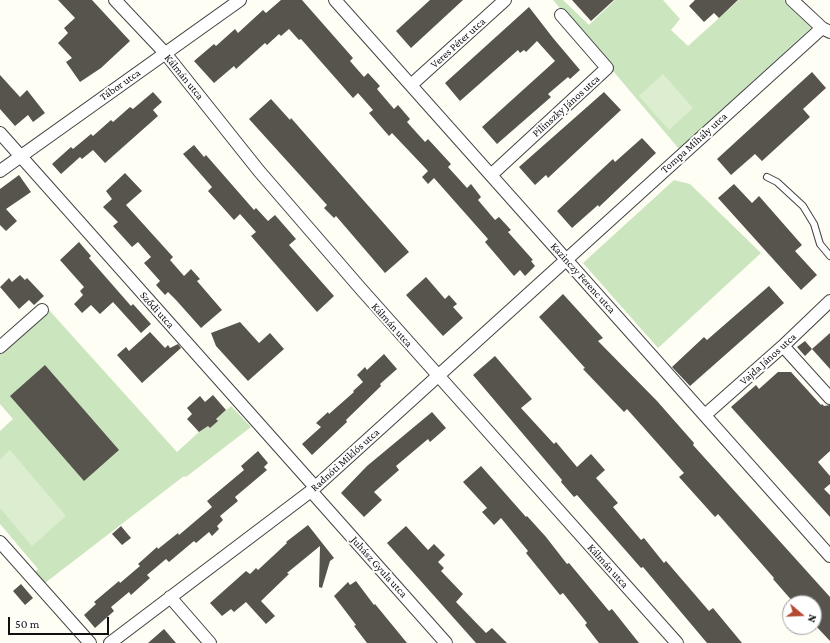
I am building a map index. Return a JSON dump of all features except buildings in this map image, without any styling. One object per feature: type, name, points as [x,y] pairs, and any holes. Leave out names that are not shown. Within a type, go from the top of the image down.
[{"type":"street","name":"Kálmán utca","points":[[115,0],[165,53],[259,171],[438,376],[677,643]]},
{"type":"street","name":"Tábor utca","points":[[0,171],[240,0]]},
{"type":"street","name":"Kazinczy Ferenc utca","points":[[335,0],[830,556]]},
{"type":"street","name":"Veres Péter utca","points":[[411,85],[505,0]]},
{"type":"street","points":[[792,0],[826,30]]},
{"type":"street","name":"Pilinszky János utca","points":[[491,175],[608,68],[561,15]]},
{"type":"street","name":"Tompa Mihály utca","points":[[566,259],[826,30]]},
{"type":"street","name":"Sződi utca","points":[[0,133],[313,489]]},
{"type":"street","name":"Radnóti Miklós utca","points":[[110,643],[313,489],[566,259]]},
{"type":"street","name":"Vajda János utca","points":[[705,415],[783,346],[830,301]]},
{"type":"street","points":[[0,347],[42,310]]},
{"type":"street","points":[[783,346],[830,398]]},
{"type":"street","name":"Juhász Gyula utca","points":[[313,489],[446,643]]},
{"type":"street","points":[[0,542],[90,643]]},
{"type":"street","points":[[170,597],[210,643]]},
{"type":"lane","points":[[767,177],[777,182],[803,206],[814,224],[820,244],[830,256]]},
{"type":"green space","points":[[553,0],[563,0],[589,25],[615,0],[663,0],[680,19],[671,30],[688,46],[739,0],[784,0],[813,26],[679,149]]},
{"type":"green space","points":[[663,74],[693,108],[669,130],[639,96]]},
{"type":"green space","points":[[674,180],[690,184],[761,253],[658,348],[583,263]]},
{"type":"green space","points":[[49,310],[177,452],[199,432],[208,426],[210,428],[217,421],[216,419],[231,406],[251,427],[186,477],[184,476],[45,583],[35,572],[38,569],[0,524],[0,431],[13,419],[0,404],[0,354]]},
{"type":"green space","points":[[10,450],[66,516],[32,546],[0,508],[0,459]]}]
